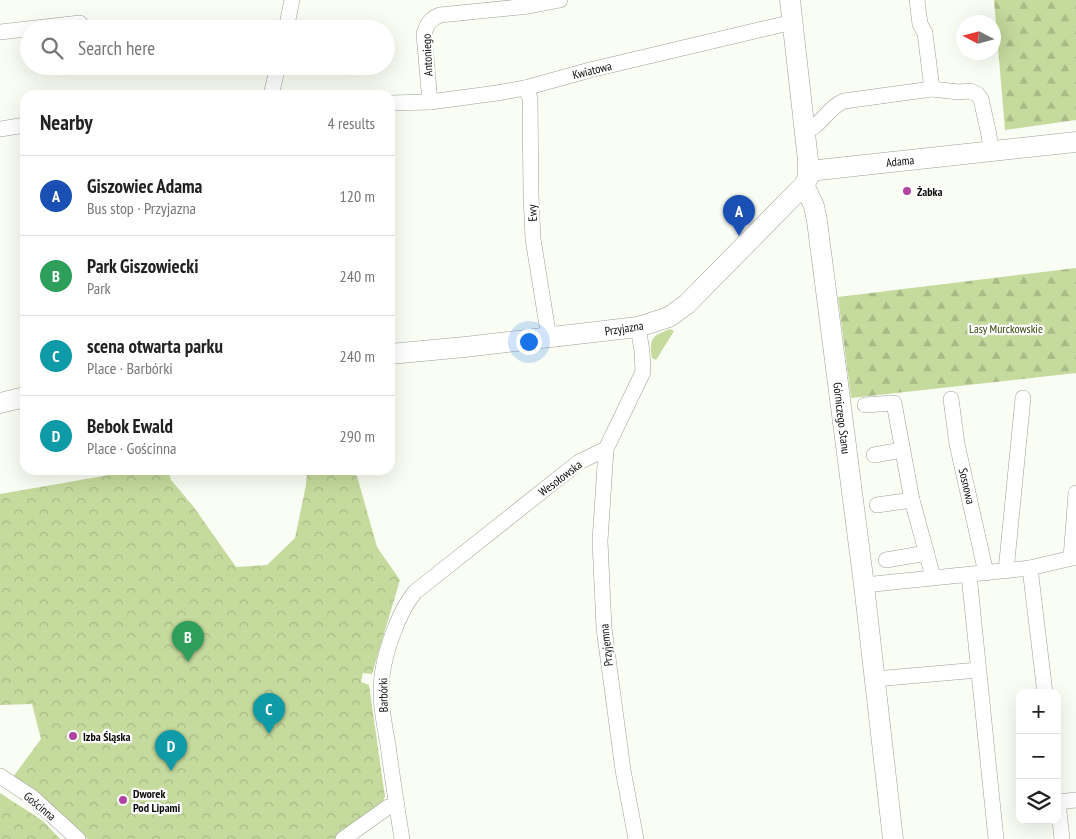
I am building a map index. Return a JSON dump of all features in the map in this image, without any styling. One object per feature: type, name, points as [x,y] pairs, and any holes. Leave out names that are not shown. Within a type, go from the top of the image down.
[{"type":"street","points":[[288,20],[292,0]]},
{"type":"street","name":"Antoniego","points":[[430,102],[424,34],[430,20],[440,15],[560,0]]},
{"type":"street","name":"Górniczego Stanu","points":[[790,0],[805,131],[806,178],[816,213],[864,585],[893,839]]},
{"type":"street","points":[[917,0],[920,24],[925,33],[932,89]]},
{"type":"street","name":"Kwiatowa","points":[[395,103],[430,102],[525,88],[590,70],[792,23]]},
{"type":"street","points":[[0,32],[20,30]]},
{"type":"street","points":[[273,90],[276,75]]},
{"type":"street","name":"Ewy","points":[[525,88],[530,98],[533,239],[549,338]]},
{"type":"street","points":[[805,131],[811,129],[833,107],[844,101],[932,89],[960,92],[970,91],[981,99],[991,152]]},
{"type":"street","points":[[0,126],[20,125]]},
{"type":"street","name":"Adama","points":[[806,178],[1076,142]]},
{"type":"street","name":"Przyjazna","points":[[395,353],[638,327],[669,317],[687,304],[806,178]]},
{"type":"street","points":[[606,449],[643,372],[638,327]]},
{"type":"street","points":[[0,403],[20,398]]},
{"type":"street","points":[[1006,571],[1022,398]]},
{"type":"street","name":"Sosnowa","points":[[951,399],[957,444],[986,573]]},
{"type":"street","points":[[865,405],[894,403],[912,500],[933,578]]},
{"type":"street","name":"Wesołowska","points":[[415,592],[579,462],[606,449]]},
{"type":"street","name":"Przyjemna","points":[[606,449],[600,541],[604,628],[623,770],[636,839]]},
{"type":"street","points":[[874,455],[902,450]]},
{"type":"street","points":[[864,585],[1030,568],[1074,557],[1076,494]]},
{"type":"street","points":[[877,505],[912,500]]},
{"type":"street","points":[[886,560],[927,553]]},
{"type":"street","points":[[1030,568],[1045,689]]},
{"type":"street","points":[[969,575],[996,839]]},
{"type":"street","name":"Barbórki","points":[[402,839],[384,717],[382,677],[385,659],[399,617],[415,592]]},
{"type":"street","points":[[875,679],[978,670]]},
{"type":"street","name":"Gościnna","points":[[0,776],[32,797],[78,839]]},
{"type":"street","points":[[1061,798],[1076,800]]},
{"type":"street","points":[[343,839],[388,807],[397,805]]},
{"type":"street","points":[[1061,824],[1062,839]]},
{"type":"green space","points":[[994,0],[1076,0],[1076,120],[1005,130],[999,60],[1001,60],[1001,15],[995,15]]},
{"type":"green space","name":"Lasy Murckowskie","points":[[1076,268],[1076,373],[851,398],[838,297]]},
{"type":"green space","points":[[670,329],[674,331],[656,360],[652,358],[651,346],[653,339]]},
{"type":"green space","points":[[109,475],[170,475],[171,480],[193,506],[236,567],[267,565],[295,538],[307,475],[357,476],[377,547],[400,580],[372,674],[363,673],[361,682],[369,685],[385,797],[381,805],[334,839],[88,839],[37,793],[13,777],[41,739],[32,704],[0,705],[0,494]]},
{"type":"green space","points":[[0,793],[43,821],[60,839],[0,839]]},
{"type":"place","name":"Żabka","points":[[907,191]]},
{"type":"place","name":"Giszowiec Adama","points":[[739,236]]},
{"type":"place","name":"Park Giszowiecki","points":[[188,662]]},
{"type":"place","name":"scena otwarta parku","points":[[269,734]]},
{"type":"place","name":"Izba Śląska","points":[[73,736]]},
{"type":"place","name":"Bebok Ewald","points":[[171,771]]},
{"type":"place","name":"Dworek Pod Lipami","points":[[123,800]]}]
